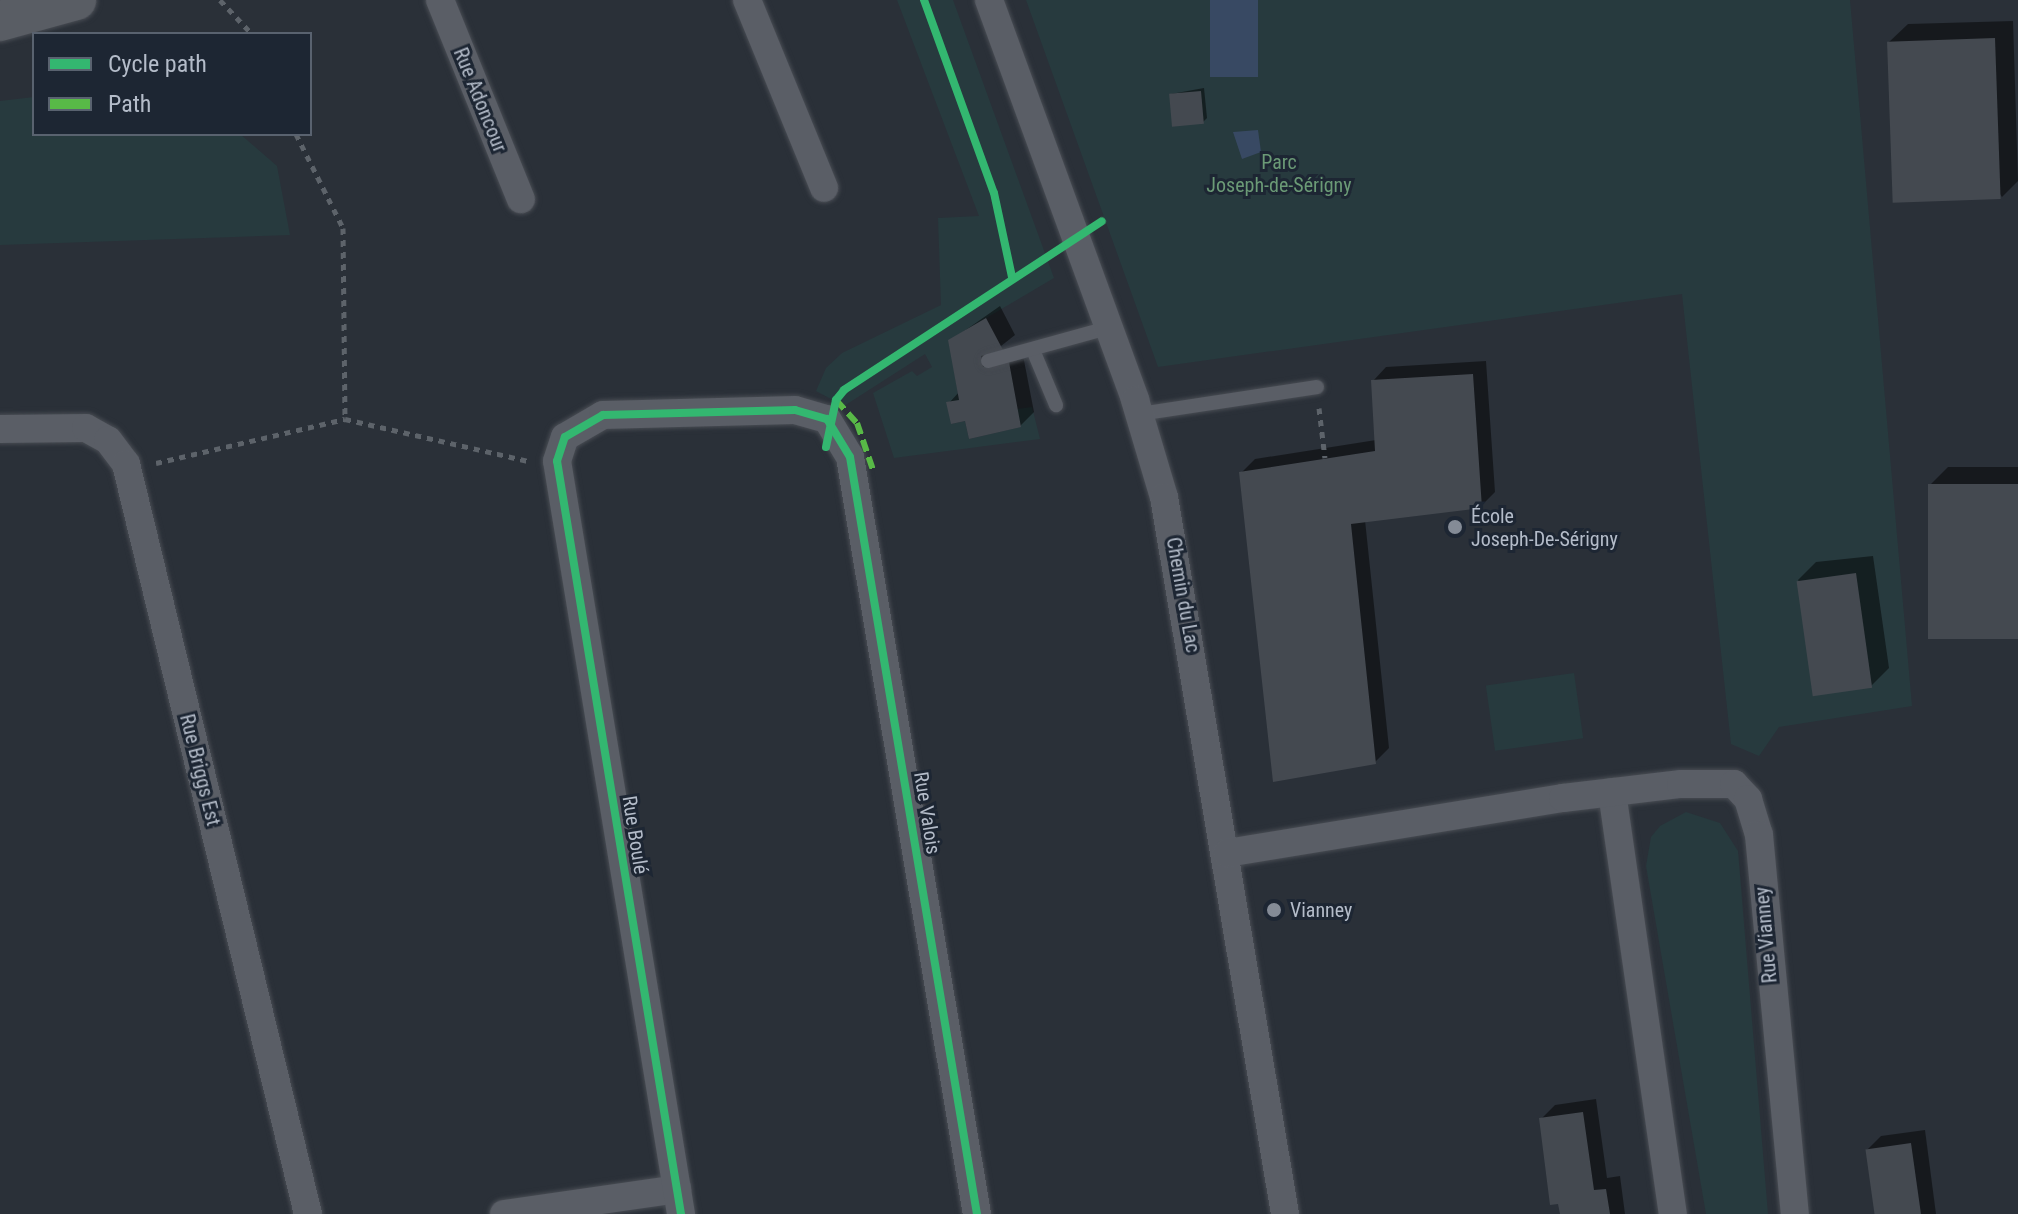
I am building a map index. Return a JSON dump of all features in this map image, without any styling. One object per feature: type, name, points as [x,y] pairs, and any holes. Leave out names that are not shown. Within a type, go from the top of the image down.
[{"type":"street","points":[[0,21],[76,0]]},
{"type":"street","name":"Rue Adoncour","points":[[440,0],[521,199]]},
{"type":"street","points":[[747,0],[824,188]]},
{"type":"street","name":"Chemin du Lac","points":[[989,0],[1139,414],[1176,552],[1285,1214]]},
{"type":"street","name":"Rue Valois","points":[[546,462],[577,426],[624,414],[809,411],[827,419],[844,442],[977,1214]]},
{"type":"street","name":"Rue Briggs Est","points":[[0,429],[86,428],[108,440],[126,464],[308,1214]]},
{"type":"street","name":"Rue Boulé","points":[[546,462],[679,1201]]},
{"type":"street","name":"Rue Vianney","points":[[1227,853],[1612,792],[1723,782],[1734,784],[1748,799],[1759,835],[1795,1214]]},
{"type":"street","points":[[1612,792],[1673,1214]]},
{"type":"street","points":[[504,1214],[679,1201]]},
{"type":"lane","points":[[988,361],[1108,328]]},
{"type":"lane","points":[[1033,350],[1056,405]]},
{"type":"lane","points":[[1139,414],[1317,387]]},
{"type":"path","points":[[220,0],[250,32]]},
{"type":"path","points":[[216,14],[242,4]]},
{"type":"path","points":[[297,136],[343,228],[345,419]]},
{"type":"path","points":[[1317,387],[1325,458]]},
{"type":"path","points":[[152,464],[345,419],[546,462]]},
{"type":"green space","points":[[897,0],[953,0],[1054,278],[949,340],[959,400],[951,424],[965,421],[969,439],[1020,427],[1017,409],[1032,407],[1040,439],[894,458],[873,393],[912,371],[917,376],[932,367],[925,354],[844,406],[816,391],[826,368],[842,353],[941,305],[938,218],[979,216]]},
{"type":"green space","name":"Parc Joseph-de-Sérigny","points":[[1026,0],[1850,0],[1912,706],[1779,727],[1759,756],[1731,744],[1682,294],[1158,367]]},
{"type":"green space","points":[[32,97],[32,136],[242,136],[277,166],[290,235],[0,245],[0,101]]},
{"type":"green space","points":[[1574,673],[1583,738],[1495,751],[1486,685]]},
{"type":"green space","points":[[1686,812],[1720,823],[1738,851],[1768,1214],[1706,1214],[1646,866],[1651,837],[1660,826]]},
{"type":"water","points":[[1210,0],[1258,0],[1258,77],[1210,77]]},
{"type":"water","points":[[1258,130],[1261,152],[1242,159],[1233,132]]},
{"type":"building","points":[[1995,38],[2001,199],[1893,203],[1887,42]]},
{"type":"building","points":[[1201,91],[1204,124],[1172,127],[1169,94]]},
{"type":"building","points":[[986,318],[1003,350],[981,356],[983,367],[1009,362],[1021,427],[969,439],[965,421],[951,424],[946,402],[959,400],[948,340]]},
{"type":"building","points":[[1473,374],[1482,508],[1351,524],[1376,764],[1273,782],[1239,472],[1375,451],[1371,380]]},
{"type":"building","points":[[1928,484],[2018,484],[2018,639],[1928,639]]},
{"type":"building","points":[[1856,573],[1872,688],[1813,696],[1797,581]]},
{"type":"building","points":[[1583,1112],[1594,1190],[1606,1189],[1610,1214],[1560,1214],[1558,1204],[1550,1205],[1539,1118]]},
{"type":"building","points":[[1911,1143],[1921,1214],[1875,1214],[1865,1149]]},
{"type":"marked path","points":[[836,400],[857,423],[873,470]]},
{"type":"cycle path","points":[[924,0],[994,193],[1012,277]]},
{"type":"cycle path","points":[[826,447],[836,400],[844,390],[1102,221]]},
{"type":"cycle path","points":[[681,1214],[557,461],[565,437],[603,415],[795,410],[827,419],[850,457],[977,1214]]},
{"type":"place","name":"École Joseph-De-Sérigny","points":[[1455,527]]},
{"type":"place","name":"Vianney","points":[[1274,910]]}]
